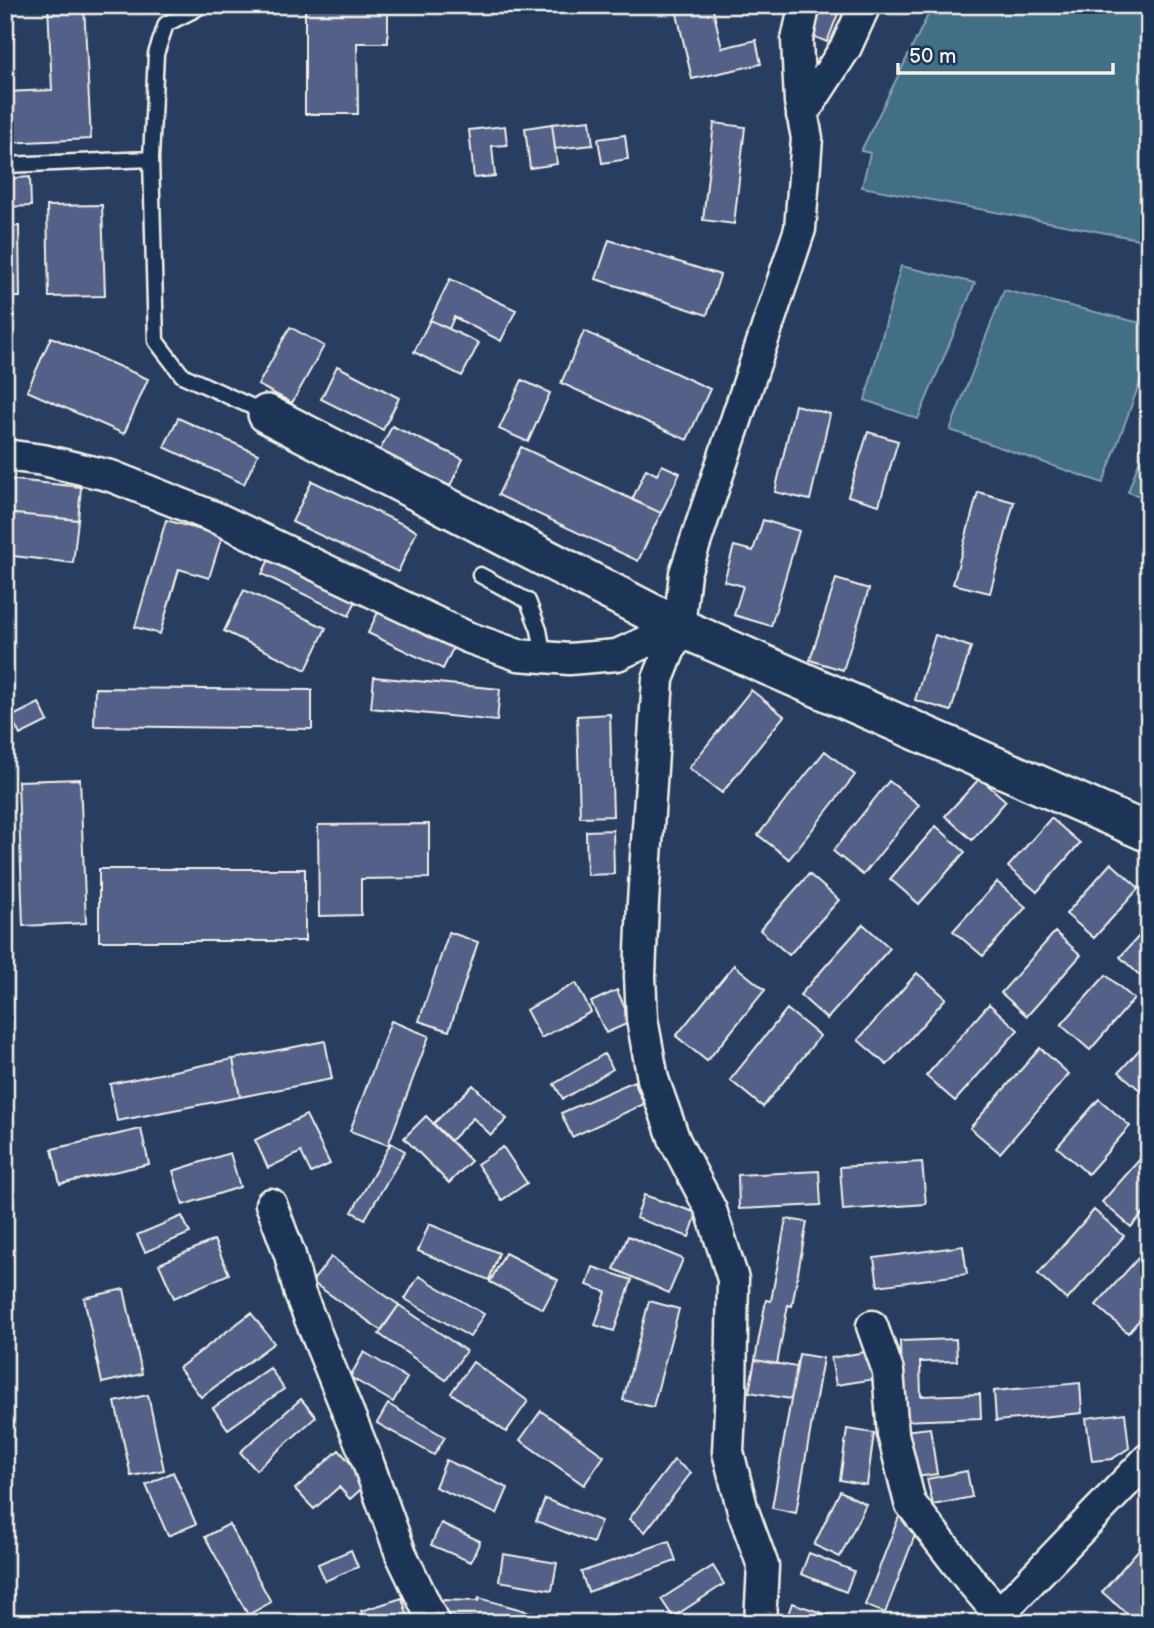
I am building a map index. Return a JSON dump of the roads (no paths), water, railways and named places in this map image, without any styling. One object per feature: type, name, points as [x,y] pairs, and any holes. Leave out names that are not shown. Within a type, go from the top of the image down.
[{"type":"street","points":[[802,115],[846,47],[865,5]]},
{"type":"street","points":[[760,1623],[762,1566],[743,1511],[728,1452],[733,1279],[711,1210],[675,1141],[653,1079],[642,1019],[640,976],[658,679],[679,627],[685,573],[800,229],[807,138],[802,115],[797,40],[805,6]]},
{"type":"street","points":[[267,414],[679,627],[1149,833]]},
{"type":"street","points":[[5,454],[111,475],[219,519],[467,637],[518,655],[569,659],[617,655],[679,627]]},
{"type":"street","points":[[271,1204],[290,1255],[300,1294],[363,1449],[401,1554],[435,1623]]},
{"type":"street","points":[[872,1326],[888,1371],[893,1434],[911,1503],[998,1618],[1149,1458]]},
{"type":"lane","points":[[196,9],[166,24],[156,54],[151,159],[156,341],[182,375],[267,414]]},
{"type":"lane","points":[[5,165],[151,159]]},
{"type":"lane","points":[[480,575],[528,601],[539,630],[544,657]]},
{"type":"water","points":[[933,5],[1149,5],[1149,241],[862,187],[870,153],[861,151]]},
{"type":"water","points":[[901,266],[975,283],[918,419],[865,400]]},
{"type":"water","points":[[1004,290],[1149,325],[1149,357],[1103,483],[950,430]]},
{"type":"water","points":[[1149,434],[1149,499],[1128,492]]}]
